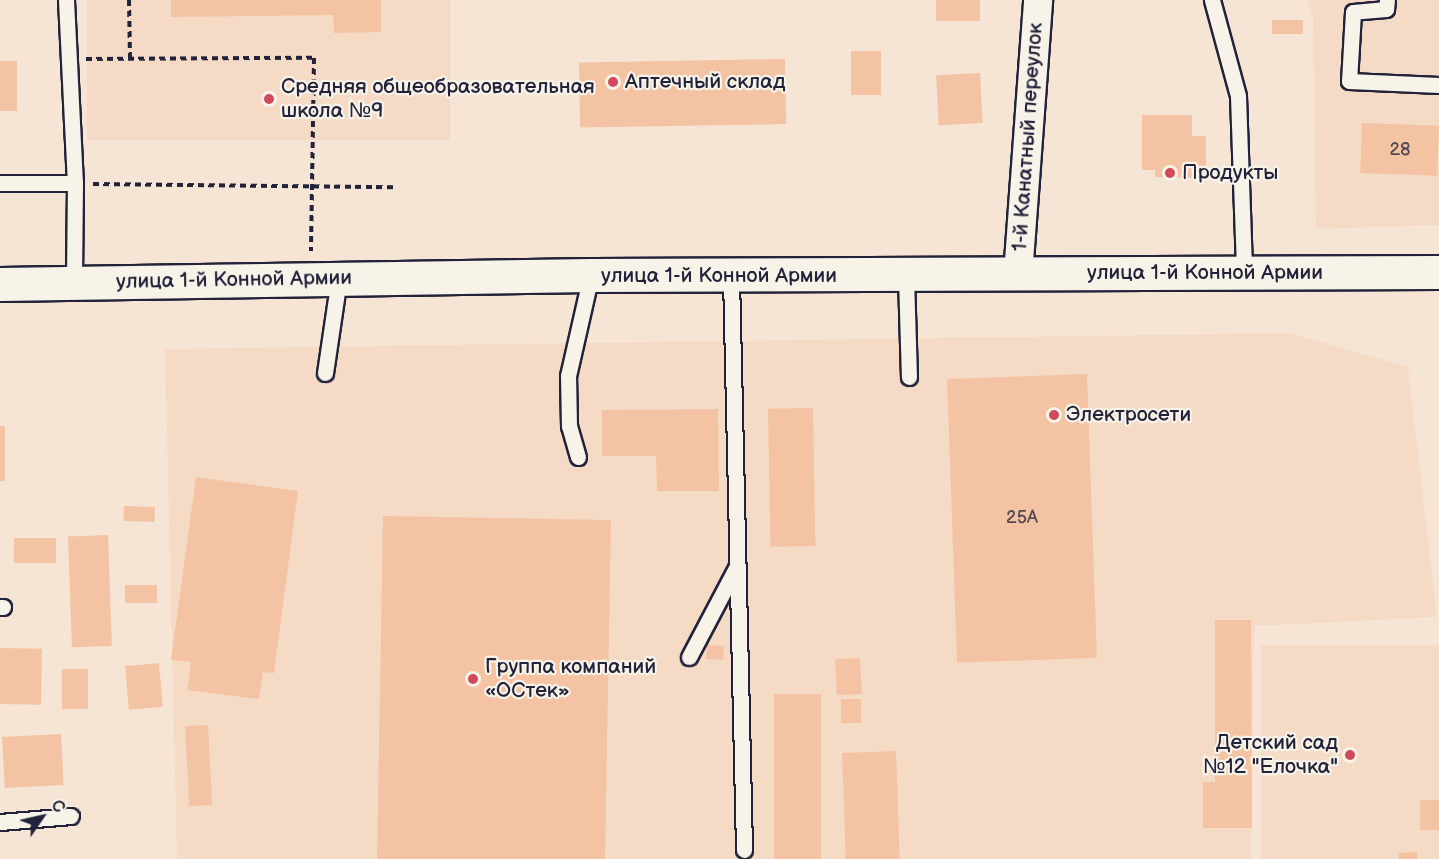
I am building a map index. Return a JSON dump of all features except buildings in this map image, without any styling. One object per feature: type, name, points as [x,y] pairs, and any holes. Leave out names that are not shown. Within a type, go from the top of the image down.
[{"type":"main road","name":"улица 1-й Конной Армии","points":[[0,284],[591,275],[906,277],[1018,274],[1439,272]]},
{"type":"street","name":"1-й Канатный переулок","points":[[1018,274],[1038,0]]},
{"type":"lane","points":[[66,0],[75,183],[74,282]]},
{"type":"lane","points":[[1212,0],[1238,96],[1244,272]]},
{"type":"lane","points":[[1387,0],[1386,9],[1353,12],[1349,81],[1439,85]]},
{"type":"lane","points":[[0,183],[75,183]]},
{"type":"lane","points":[[578,457],[569,426],[568,376],[591,275]]},
{"type":"lane","points":[[731,276],[744,850]]},
{"type":"lane","points":[[906,277],[909,377]]},
{"type":"lane","points":[[325,279],[325,373]]},
{"type":"lane","points":[[689,657],[737,565]]},
{"type":"lane","points":[[0,822],[71,816]]},
{"type":"path","points":[[129,0],[130,57]]},
{"type":"path","points":[[68,60],[130,57],[314,58],[310,188],[325,279]]},
{"type":"path","points":[[75,183],[310,188],[394,187]]},
{"type":"shaded area","name":"Средняя общеобразовательная школа №9","points":[[87,0],[450,0],[450,140],[87,140]]},
{"type":"shaded area","points":[[1307,0],[1439,0],[1439,225],[1316,229],[1313,17]]},
{"type":"shaded area","points":[[1289,333],[1408,367],[1437,617],[1254,626],[1251,859],[177,859],[165,349]]},
{"type":"shaded area","name":"Детский сад №12 \"Елочка\"","points":[[1261,645],[1439,645],[1439,859],[1261,859]]},
{"type":"place","name":"Аптечный склад","points":[[613,82]]},
{"type":"place","name":"Средняя общеобразовательная школа №9","points":[[269,99]]},
{"type":"place","name":"Продукты","points":[[1170,173]]},
{"type":"place","name":"Электросети","points":[[1054,415]]},
{"type":"place","name":"Группа компаний «ОСтек»","points":[[473,679]]},
{"type":"place","name":"Детский сад №12 \"Елочка\"","points":[[1350,755]]}]
